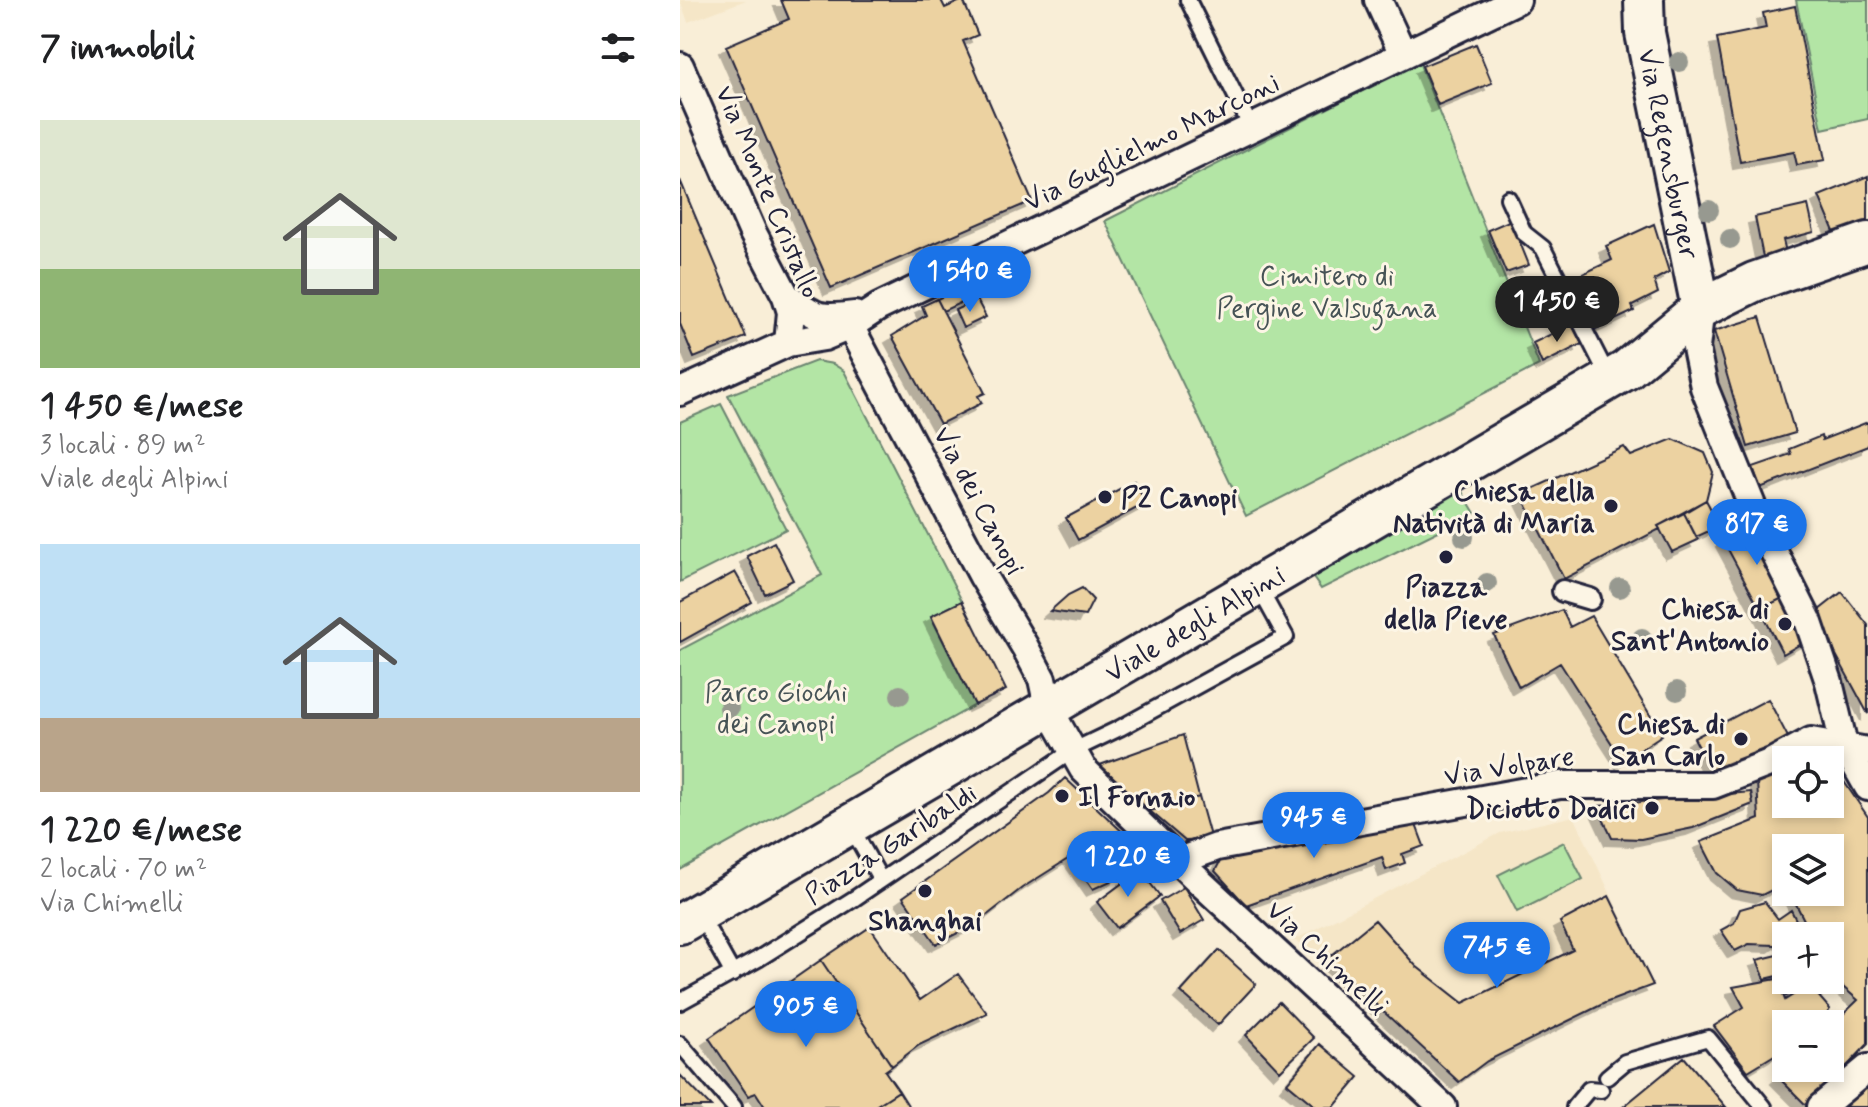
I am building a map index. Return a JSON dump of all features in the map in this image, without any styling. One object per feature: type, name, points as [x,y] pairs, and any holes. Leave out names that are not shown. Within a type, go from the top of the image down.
[{"type":"main road","name":"Via Regensburger","points":[[1644,0],[1645,33],[1701,308]]},
{"type":"main road","name":"Viale degli Alpini","points":[[686,917],[1610,380],[1701,308],[1754,282],[1868,242]]},
{"type":"street","points":[[1378,0],[1403,54]]},
{"type":"street","name":"Via Guglielmo Marconi","points":[[680,392],[788,343],[824,337],[1517,0]]},
{"type":"street","name":"Via Monte Cristallo","points":[[680,66],[753,233],[786,296],[791,312],[788,343]]},
{"type":"street","points":[[786,296],[827,319],[858,320]]},
{"type":"street","points":[[1701,308],[1696,348],[1704,387],[1752,521],[1808,620],[1868,787]]},
{"type":"street","name":"Via dei Canopi","points":[[858,320],[982,575],[1042,679],[1048,707]]},
{"type":"street","points":[[1563,591],[1590,599]]},
{"type":"street","name":"Via Chimelli","points":[[1048,707],[1083,769],[1443,1107]]},
{"type":"street","name":"Via Volpare","points":[[1179,861],[1217,847],[1560,785],[1713,785],[1772,762],[1811,741],[1856,748]]},
{"type":"street","points":[[1821,1107],[1868,1068]]},
{"type":"lane","points":[[1188,0],[1252,129]]},
{"type":"lane","points":[[1508,198],[1524,233],[1543,248],[1610,380]]},
{"type":"lane","points":[[1072,751],[1286,637],[1257,586]]},
{"type":"lane","name":"Piazza Garibaldi","points":[[680,1002],[733,974],[881,880],[1072,751]]},
{"type":"lane","points":[[850,824],[881,880]]},
{"type":"lane","points":[[686,917],[733,974]]},
{"type":"lane","points":[[1574,1107],[1589,1089],[1604,1084],[1625,1062],[1708,1038],[1764,1107]]},
{"type":"lane","points":[[680,1044],[734,1107]]},
{"type":"shaded area","points":[[680,0],[746,0],[688,22]]},
{"type":"shaded area","points":[[1574,816],[1653,985],[1605,1003],[1487,1061],[1459,1082],[1327,959],[1294,940],[1500,833]]},
{"type":"green space","points":[[1796,0],[1868,0],[1868,119],[1822,129]]},
{"type":"green space","name":"Cimitero di Pergine Valsugana","points":[[1419,62],[1539,365],[1246,516],[1105,221]]},
{"type":"green space","name":"Parco Giochi dei Canopi","points":[[816,361],[833,364],[844,371],[962,601],[931,617],[975,705],[680,870],[680,650],[822,575],[728,395]]},
{"type":"green space","points":[[721,404],[786,529],[680,582],[680,422]]},
{"type":"green space","points":[[1461,490],[1475,513],[1321,589],[1311,575]]},
{"type":"green space","points":[[1564,842],[1583,879],[1517,912],[1498,875]]},
{"type":"building","points":[[781,0],[941,0],[945,8],[963,0],[978,35],[963,41],[1032,201],[831,288],[726,46],[789,19]]},
{"type":"building","points":[[1795,6],[1825,160],[1797,165],[1794,152],[1740,162],[1717,38],[1766,28],[1763,13]]},
{"type":"building","points":[[1476,44],[1492,83],[1438,105],[1422,66]]},
{"type":"building","points":[[1868,176],[1868,221],[1835,234],[1819,196]]},
{"type":"building","points":[[680,180],[746,337],[694,358],[680,324]]},
{"type":"building","points":[[1808,205],[1814,232],[1783,240],[1786,252],[1763,257],[1755,217]]},
{"type":"building","points":[[1511,220],[1529,265],[1506,273],[1488,230]]},
{"type":"building","points":[[1654,224],[1669,272],[1654,280],[1658,293],[1632,306],[1634,311],[1592,331],[1568,281],[1612,260],[1606,246]]},
{"type":"building","points":[[973,282],[979,294],[943,311],[937,299]]},
{"type":"building","points":[[937,299],[985,393],[978,396],[982,403],[940,424],[892,336],[926,315],[922,306]]},
{"type":"building","points":[[977,300],[986,317],[963,328],[955,310]]},
{"type":"building","points":[[1760,317],[1795,433],[1748,447],[1714,331]]},
{"type":"building","points":[[1572,324],[1582,344],[1542,364],[1533,343]]},
{"type":"building","points":[[1868,422],[1868,446],[1760,488],[1753,467],[1791,454],[1789,449],[1821,436],[1822,440]]},
{"type":"building","name":"Chiesa della Natività di Maria","points":[[1673,439],[1705,453],[1713,472],[1706,500],[1658,526],[1660,529],[1564,579],[1521,494],[1624,447],[1631,456]]},
{"type":"building","points":[[1134,481],[1146,503],[1078,540],[1066,518]]},
{"type":"building","points":[[1706,500],[1720,526],[1696,537],[1684,513]]},
{"type":"building","points":[[1684,513],[1698,540],[1672,552],[1658,526]]},
{"type":"building","points":[[1752,525],[1791,594],[1760,609],[1723,540]]},
{"type":"building","points":[[774,542],[793,580],[765,594],[747,556]]},
{"type":"building","points":[[735,572],[752,602],[680,642],[680,602]]},
{"type":"building","points":[[1082,588],[1093,600],[1085,616],[1050,611],[1068,595]]},
{"type":"building","points":[[1842,592],[1868,625],[1868,714],[1814,614]]},
{"type":"building","name":"Chiesa di Sant'Antonio","points":[[1791,594],[1809,639],[1783,654],[1760,609]]},
{"type":"building","points":[[962,601],[1006,690],[975,705],[931,616]]},
{"type":"building","points":[[1562,610],[1570,627],[1591,616],[1662,735],[1623,761],[1560,663],[1519,687],[1494,635]]},
{"type":"building","name":"Chiesa di San Carlo","points":[[1768,699],[1789,739],[1715,777],[1694,738]]},
{"type":"building","points":[[1183,735],[1199,797],[1150,811],[1100,765]]},
{"type":"building","points":[[1772,776],[1772,818],[1844,818],[1844,782],[1868,817],[1868,1044],[1844,1069],[1844,1014],[1858,1000],[1844,988],[1844,922],[1805,922],[1797,906],[1844,906],[1844,834],[1772,834],[1772,890],[1762,895],[1737,890],[1717,873],[1701,842],[1759,819],[1757,781]]},
{"type":"building","points":[[1065,778],[1145,853],[1113,880],[1093,889],[1071,857],[1022,888],[976,924],[936,944],[903,897],[1049,793]]},
{"type":"building","points":[[1751,792],[1753,804],[1693,828],[1641,839],[1612,838],[1597,806]]},
{"type":"building","points":[[1199,797],[1211,840],[1185,841],[1150,811]]},
{"type":"building","points":[[1415,822],[1424,846],[1402,854],[1405,863],[1386,870],[1382,857],[1246,905],[1215,871],[1223,856]]},
{"type":"building","points":[[1140,870],[1160,896],[1117,928],[1097,902]]},
{"type":"building","points":[[1184,887],[1204,920],[1180,934],[1160,901]]},
{"type":"building","points":[[1609,896],[1653,985],[1605,1003],[1487,1061],[1459,1082],[1327,959],[1375,920],[1416,966],[1463,1003],[1573,950],[1560,922]]},
{"type":"building","points":[[1765,902],[1778,919],[1791,910],[1797,922],[1772,922],[1772,945],[1749,944],[1735,951],[1721,930],[1734,923],[1740,909]]},
{"type":"building","points":[[870,927],[920,1000],[958,974],[987,1013],[919,1045],[892,1066],[821,960]]},
{"type":"building","points":[[1219,950],[1256,984],[1218,1025],[1181,992]]},
{"type":"building","points":[[1772,956],[1772,977],[1765,979],[1757,960]]},
{"type":"building","points":[[821,960],[892,1066],[885,1071],[899,1091],[874,1107],[765,1107],[756,1093],[748,1096],[709,1038]]},
{"type":"building","points":[[1772,980],[1772,994],[1783,994],[1785,1000],[1795,994],[1817,994],[1830,1009],[1772,1010],[1772,1056],[1748,1071],[1714,1026],[1744,1007],[1733,987]]},
{"type":"building","points":[[1279,1002],[1314,1038],[1280,1071],[1246,1035]]},
{"type":"building","points":[[1320,1044],[1359,1077],[1334,1107],[1316,1107],[1287,1083]]},
{"type":"building","points":[[1684,1057],[1726,1107],[1623,1107]]},
{"type":"building","points":[[680,1075],[711,1107],[680,1107]]},
{"type":"building","points":[[1868,1077],[1868,1107],[1835,1107]]},
{"type":"building","points":[[1783,1082],[1832,1082],[1808,1107]]},
{"type":"building","points":[[899,1091],[909,1107],[874,1107]]},
{"type":"place","name":"P2 Canopi","points":[[1105,497]]},
{"type":"place","name":"Chiesa della Natività di Maria","points":[[1611,506]]},
{"type":"place","name":"Piazza della Pieve","points":[[1446,557]]},
{"type":"place","name":"Chiesa di Sant'Antonio","points":[[1785,624]]},
{"type":"place","name":"Chiesa di San Carlo","points":[[1741,739]]},
{"type":"place","name":"Il Fornaio","points":[[1062,796]]},
{"type":"place","name":"Diciotto Dodici","points":[[1652,808]]},
{"type":"place","name":"Shanghai","points":[[925,891]]}]
